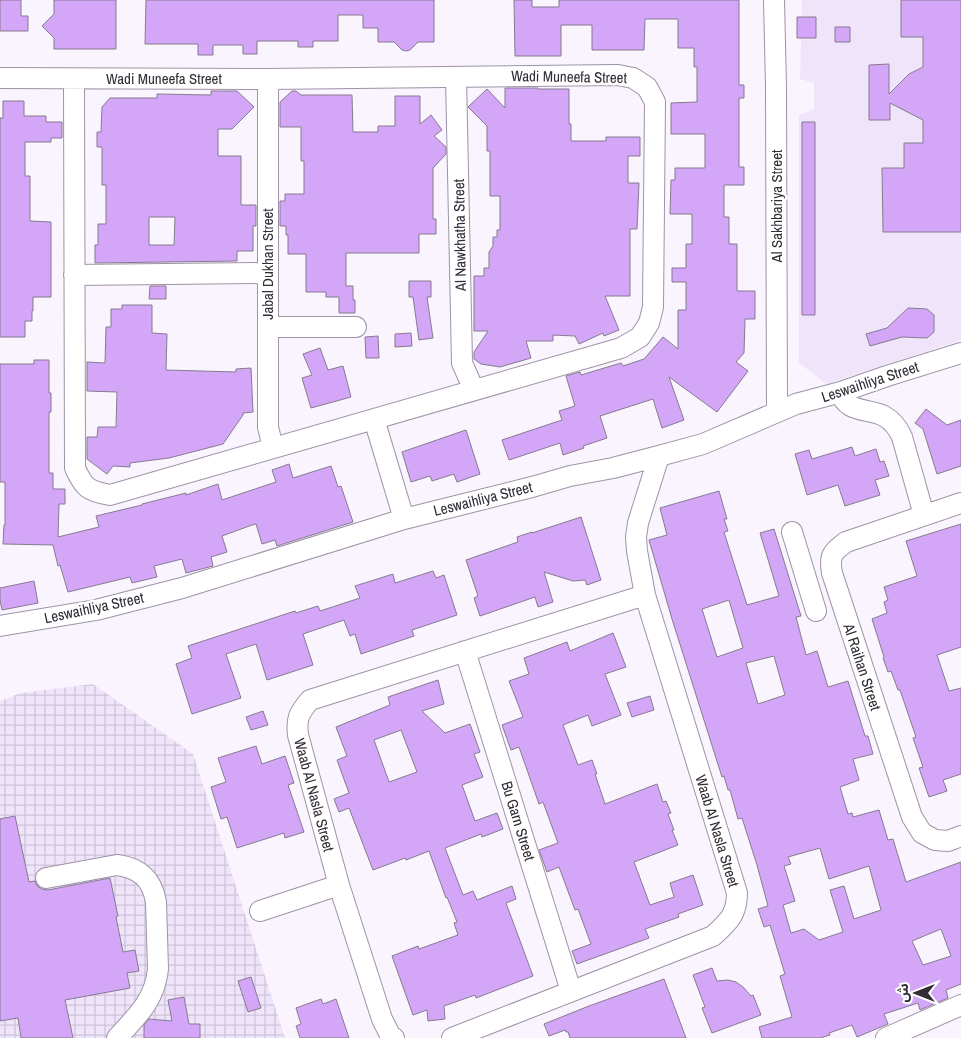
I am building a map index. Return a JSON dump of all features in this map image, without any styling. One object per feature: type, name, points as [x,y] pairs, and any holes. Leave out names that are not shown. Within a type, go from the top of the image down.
[{"type":"street","name":"Al Sakhbariya Street","points":[[774,0],[777,412]]},
{"type":"street","name":"Wadi Muneefa Street","points":[[0,78],[268,79],[618,75],[633,78],[647,87],[655,102],[653,307],[649,323],[640,337],[621,348],[110,495],[96,492],[82,483],[75,468],[74,79]]},
{"type":"street","name":"Al Nawkhatha Street","points":[[456,77],[462,363],[474,390]]},
{"type":"street","name":"Jabal Dukhan Street","points":[[268,79],[268,427],[274,448]]},
{"type":"street","points":[[74,275],[268,273]]},
{"type":"street","points":[[268,327],[356,327]]},
{"type":"street","name":"Leswaihliya Street","points":[[0,626],[82,612],[182,588],[404,519],[703,444],[796,404],[841,392],[961,353]]},
{"type":"street","points":[[841,392],[842,399],[847,404],[884,416],[899,431],[924,515]]},
{"type":"street","points":[[374,419],[404,519]]},
{"type":"street","name":"Waab Al Nasla Street","points":[[452,1038],[713,936],[732,917],[737,904],[737,893],[645,595],[637,550],[638,523],[660,456]]},
{"type":"street","points":[[805,577],[831,568],[830,561],[835,550],[846,542],[961,503]]},
{"type":"street","points":[[792,532],[816,611]]},
{"type":"street","name":"Al Raihan Street","points":[[831,568],[912,817],[922,833],[935,840],[948,841],[961,836]]},
{"type":"street","name":"Waab Al Nasla Street","points":[[394,1038],[390,1035],[382,1019],[339,885],[298,735],[296,722],[302,709],[310,700],[645,595]]},
{"type":"street","name":"Bu Garn Street","points":[[465,651],[571,991]]},
{"type":"street","points":[[46,878],[117,865],[126,866],[141,873],[155,894],[157,979],[143,1010],[117,1038]]},
{"type":"street","points":[[260,911],[339,885]]},
{"type":"street","points":[[886,1038],[961,1005]]},
{"type":"shaded area","points":[[802,0],[961,0],[961,340],[827,384],[799,363],[799,115],[814,109],[814,83],[800,79]]},
{"type":"shaded area","points":[[93,684],[193,754],[285,1038],[0,1038],[0,701],[21,693]]},
{"type":"building","points":[[0,0],[21,0],[21,16],[28,16],[28,31],[0,31]]},
{"type":"building","points":[[54,0],[116,0],[116,49],[54,49],[54,38],[42,26],[54,14]]},
{"type":"building","points":[[146,0],[434,0],[434,42],[418,42],[410,50],[402,50],[394,42],[378,42],[378,28],[363,28],[363,15],[338,15],[338,41],[313,41],[313,47],[298,47],[298,41],[257,41],[257,54],[243,54],[243,45],[213,45],[213,55],[198,55],[198,44],[145,44]]},
{"type":"building","points":[[514,0],[532,0],[532,7],[559,7],[559,0],[739,0],[739,85],[744,85],[744,98],[739,98],[739,167],[744,167],[744,185],[724,185],[724,217],[729,217],[729,244],[737,244],[737,291],[755,291],[755,319],[745,319],[744,353],[736,362],[748,371],[717,412],[669,377],[684,420],[662,428],[653,399],[600,416],[607,438],[583,446],[584,448],[563,455],[560,443],[509,460],[502,440],[562,420],[559,411],[575,406],[566,376],[580,372],[581,375],[621,363],[623,366],[644,359],[663,337],[678,349],[678,310],[686,310],[686,282],[672,282],[672,268],[686,268],[686,244],[692,244],[692,214],[670,214],[671,180],[675,180],[675,168],[705,168],[705,134],[671,134],[671,103],[697,102],[697,67],[694,67],[694,48],[678,48],[678,19],[645,19],[644,50],[592,50],[592,25],[561,25],[561,56],[515,56]]},
{"type":"building","points":[[901,0],[961,0],[961,232],[883,232],[882,168],[904,168],[904,143],[923,143],[923,120],[890,103],[890,120],[869,120],[869,65],[889,64],[889,94],[909,74],[923,67],[923,37],[901,37]]},
{"type":"building","points":[[797,17],[816,17],[816,38],[797,38]]},
{"type":"building","points":[[835,27],[850,27],[850,42],[835,42]]},
{"type":"building","points":[[505,88],[569,89],[571,141],[606,141],[606,137],[640,137],[640,156],[628,156],[628,183],[639,183],[637,229],[630,229],[630,296],[605,296],[619,330],[604,336],[603,333],[579,344],[575,336],[553,335],[553,341],[526,341],[531,358],[500,367],[481,364],[474,359],[474,352],[488,331],[474,331],[474,276],[484,276],[484,268],[489,268],[489,252],[493,246],[493,237],[497,237],[497,230],[500,230],[500,196],[490,196],[490,151],[487,151],[487,126],[468,107],[487,89],[505,108]]},
{"type":"building","points":[[211,91],[237,91],[254,107],[232,129],[218,129],[218,156],[241,156],[241,205],[256,205],[256,226],[253,226],[253,251],[237,251],[237,261],[95,263],[95,245],[98,245],[98,224],[106,224],[106,185],[102,185],[102,147],[97,147],[97,132],[101,132],[102,107],[110,98],[157,98],[157,94],[211,95]],"holes":[[[149,217],[175,217],[174,245],[149,245]]]},
{"type":"building","points":[[292,91],[296,91],[301,95],[352,95],[353,132],[378,132],[378,126],[395,126],[395,96],[420,96],[420,124],[431,115],[442,130],[434,136],[446,147],[446,154],[433,168],[433,219],[436,219],[436,234],[419,234],[419,253],[346,253],[346,286],[353,286],[355,313],[339,313],[339,297],[326,297],[326,292],[306,292],[306,254],[288,254],[286,226],[280,226],[280,201],[285,201],[285,194],[304,194],[304,161],[301,161],[301,127],[280,127],[280,102]]},
{"type":"building","points":[[3,101],[24,101],[24,116],[46,116],[46,122],[62,122],[62,138],[51,138],[51,142],[25,142],[25,176],[30,176],[30,221],[51,222],[51,297],[33,297],[32,321],[25,321],[25,337],[0,337],[0,118],[3,118]]},
{"type":"building","points":[[802,122],[815,122],[815,315],[802,315]]},
{"type":"building","points":[[409,281],[431,281],[431,297],[427,297],[433,338],[419,340],[413,297],[409,297]]},
{"type":"building","points":[[150,286],[166,286],[166,299],[149,299]]},
{"type":"building","points":[[122,305],[152,305],[152,333],[167,334],[166,370],[236,372],[236,369],[251,368],[253,412],[243,413],[223,444],[169,458],[130,463],[130,467],[113,466],[107,474],[87,459],[87,437],[97,437],[98,427],[116,427],[117,392],[87,391],[87,362],[105,363],[106,327],[111,327],[111,309],[122,309]]},
{"type":"building","points":[[908,308],[927,309],[934,315],[934,332],[927,338],[902,337],[870,346],[866,334],[887,328]]},
{"type":"building","points":[[411,333],[412,346],[395,347],[395,334]]},
{"type":"building","points":[[378,336],[379,358],[366,358],[365,337]]},
{"type":"building","points":[[320,348],[328,370],[343,366],[351,397],[311,408],[302,378],[312,375],[303,354]]},
{"type":"building","points":[[34,360],[49,360],[51,412],[49,412],[49,473],[53,473],[53,489],[65,489],[65,504],[59,504],[58,537],[99,527],[96,516],[186,493],[186,495],[218,484],[222,500],[276,482],[272,470],[289,464],[293,478],[331,466],[338,487],[341,486],[353,522],[277,546],[275,540],[262,544],[256,524],[222,536],[227,552],[211,557],[213,566],[186,573],[182,559],[154,566],[157,577],[132,583],[130,577],[68,592],[60,565],[58,566],[53,545],[3,544],[5,482],[0,482],[0,364],[34,364]]},
{"type":"building","points":[[926,409],[947,425],[961,420],[961,466],[937,474],[923,429],[915,423]]},
{"type":"building","points":[[466,430],[480,474],[457,482],[454,474],[432,481],[430,476],[411,482],[402,452]]},
{"type":"building","points":[[852,447],[855,456],[876,449],[880,462],[884,461],[889,476],[875,480],[880,495],[845,506],[838,485],[807,495],[795,454],[809,450],[812,459]]},
{"type":"building","points":[[719,491],[727,519],[724,519],[728,531],[724,532],[747,605],[779,596],[760,533],[774,529],[801,616],[796,617],[806,655],[817,651],[828,687],[848,681],[865,736],[868,736],[873,754],[853,759],[859,780],[840,787],[848,814],[852,813],[853,817],[879,810],[888,840],[893,839],[906,882],[961,862],[961,984],[946,990],[948,998],[920,1010],[918,1003],[884,1014],[888,1024],[857,1037],[852,1025],[820,1038],[762,1038],[759,1027],[792,1017],[780,976],[785,974],[770,925],[764,927],[758,909],[768,906],[757,865],[742,818],[738,819],[730,790],[728,790],[724,776],[722,777],[649,540],[667,535],[660,508]],"holes":[[[729,600],[743,648],[717,657],[702,609]],[[774,656],[785,695],[758,704],[746,663]],[[820,848],[829,879],[869,866],[881,910],[854,919],[844,886],[830,890],[843,932],[819,940],[804,929],[791,933],[783,905],[795,901],[784,866],[791,864],[788,857]],[[941,929],[951,956],[923,965],[912,941]]]},
{"type":"building","points":[[581,517],[601,580],[587,585],[585,580],[573,581],[544,572],[553,602],[538,607],[535,597],[480,616],[474,598],[478,596],[466,560],[518,542],[517,537]]},
{"type":"building","points":[[961,524],[961,647],[937,655],[949,691],[961,688],[961,774],[943,780],[947,791],[929,797],[919,768],[923,767],[913,738],[916,737],[900,690],[898,690],[891,671],[888,672],[872,619],[887,613],[884,602],[888,600],[884,587],[917,576],[906,541]]},
{"type":"building","points":[[433,571],[436,578],[444,575],[457,615],[412,630],[414,636],[361,654],[355,634],[350,636],[344,620],[303,634],[313,665],[267,680],[256,644],[226,654],[241,698],[192,714],[176,664],[192,658],[188,646],[295,611],[296,613],[318,606],[320,611],[360,598],[355,586],[393,574],[395,583]]},
{"type":"building","points":[[34,581],[38,603],[2,610],[0,588]]},
{"type":"building","points":[[613,633],[626,667],[605,674],[621,715],[592,726],[588,715],[563,725],[578,765],[592,760],[605,804],[657,784],[663,802],[666,801],[671,813],[668,814],[674,830],[672,830],[678,845],[634,862],[650,905],[674,897],[670,883],[693,875],[703,905],[678,914],[679,917],[645,929],[649,938],[577,964],[572,951],[591,944],[578,909],[575,910],[559,867],[547,872],[539,850],[558,843],[543,802],[539,804],[519,747],[511,750],[502,725],[523,717],[509,681],[529,674],[524,658],[567,642],[570,651]]},
{"type":"building","points":[[438,680],[444,704],[422,711],[445,733],[470,724],[480,752],[474,754],[483,777],[462,785],[475,821],[497,813],[503,829],[482,837],[481,834],[445,848],[463,895],[473,891],[477,900],[512,886],[516,899],[506,903],[533,976],[476,998],[475,995],[444,1006],[445,1019],[428,1021],[427,1010],[413,1015],[392,956],[418,946],[419,949],[458,935],[454,923],[457,922],[429,851],[373,870],[349,808],[339,812],[334,799],[349,793],[337,760],[347,756],[336,727],[390,705],[388,697]],"holes":[[[401,730],[417,772],[389,782],[374,740]]]},
{"type":"building","points":[[650,696],[654,710],[632,717],[627,703]]},
{"type":"building","points":[[263,711],[268,725],[251,730],[246,717]]},
{"type":"building","points":[[256,746],[262,764],[285,756],[294,783],[288,785],[304,832],[285,838],[284,833],[237,848],[227,817],[221,819],[211,787],[226,782],[218,758]]},
{"type":"building","points":[[15,816],[29,882],[35,881],[37,886],[48,890],[110,878],[123,952],[135,950],[139,971],[127,973],[130,988],[65,1000],[73,1038],[21,1038],[18,1018],[0,1021],[0,819]]},
{"type":"building","points":[[712,968],[717,981],[728,980],[736,982],[751,996],[753,995],[761,1015],[712,1033],[702,1008],[705,1007],[693,975]]},
{"type":"building","points":[[251,977],[261,1008],[248,1012],[238,981]]},
{"type":"building","points":[[664,979],[686,1038],[570,1038],[565,1030],[549,1036],[544,1024]]},
{"type":"building","points":[[184,997],[189,1024],[200,1024],[200,1038],[144,1038],[144,1025],[149,1019],[172,1021],[168,1000]]},
{"type":"building","points":[[321,999],[323,1004],[336,999],[349,1038],[300,1038],[296,1026],[301,1024],[296,1008]]}]
